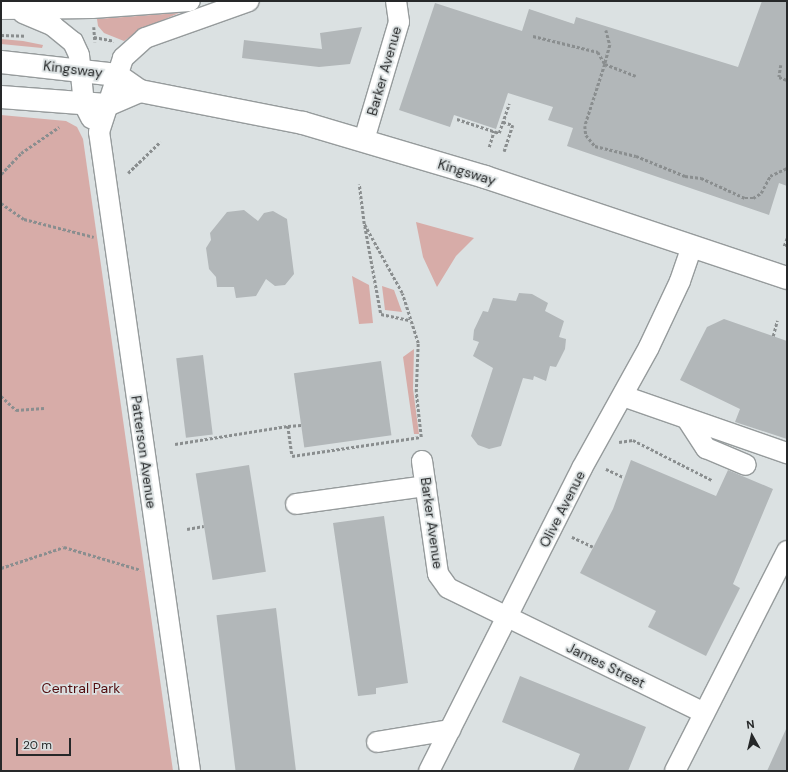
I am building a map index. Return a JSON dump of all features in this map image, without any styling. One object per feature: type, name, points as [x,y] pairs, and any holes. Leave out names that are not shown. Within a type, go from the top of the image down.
[{"type":"main road","name":"Kingsway","points":[[1,62],[117,75],[140,91],[237,108],[364,140],[787,278]]},
{"type":"main road","points":[[1,97],[107,105],[140,91]]},
{"type":"street","points":[[9,10],[190,1]]},
{"type":"street","name":"Patterson Avenue","points":[[99,132],[123,58],[145,38],[249,1]]},
{"type":"street","name":"Barker Avenue","points":[[364,140],[399,22],[396,1]]},
{"type":"street","name":"Patterson Avenue","points":[[9,10],[67,34],[79,55],[82,71],[84,104],[99,132],[190,771]]},
{"type":"street","name":"Olive Avenue","points":[[429,771],[508,616],[649,347],[692,246]]},
{"type":"street","points":[[623,396],[787,454]]},
{"type":"street","points":[[687,419],[706,448],[746,465]]},
{"type":"street","name":"Barker Avenue","points":[[422,461],[438,574],[448,588],[508,616]]},
{"type":"street","points":[[296,504],[426,486]]},
{"type":"street","points":[[675,771],[787,552]]},
{"type":"street","name":"James Street","points":[[508,616],[704,713]]},
{"type":"street","points":[[377,742],[450,730]]},
{"type":"path","points":[[606,30],[610,45],[585,126],[586,135],[594,146],[636,156],[685,176],[701,178],[744,198],[753,198],[760,193],[770,176],[787,168]]},
{"type":"path","points":[[89,38],[102,36],[116,42]]},
{"type":"path","points":[[533,36],[598,52],[605,64],[636,76]]},
{"type":"path","points":[[781,65],[779,77],[787,80]]},
{"type":"path","points":[[457,118],[499,132],[509,104]]},
{"type":"path","points":[[503,122],[513,125],[504,152]]},
{"type":"path","points":[[1,174],[21,154],[59,127]]},
{"type":"path","points":[[489,147],[494,131]]},
{"type":"path","points":[[128,173],[160,142]]},
{"type":"path","points":[[359,184],[364,224],[381,314],[410,320]]},
{"type":"path","points":[[1,203],[24,219],[94,237]]},
{"type":"path","points":[[288,426],[292,456],[421,437],[416,392],[418,343],[402,294],[364,224]]},
{"type":"path","points":[[784,246],[787,238]]},
{"type":"path","points":[[773,336],[777,321]]},
{"type":"path","points":[[1,396],[16,410],[44,408]]},
{"type":"path","points":[[175,444],[301,425]]},
{"type":"path","points":[[619,442],[633,440],[712,480]]},
{"type":"path","points":[[606,469],[623,477]]},
{"type":"path","points":[[187,529],[204,526]]},
{"type":"path","points":[[572,536],[593,547]]},
{"type":"path","points":[[1,568],[64,547],[141,570]]},
{"type":"green space","points":[[179,13],[140,30],[124,41],[104,33],[98,26],[97,19]]},
{"type":"green space","points":[[1,39],[43,45],[42,48],[1,44]]},
{"type":"green space","name":"Central Park","points":[[1,115],[66,121],[77,127],[83,139],[173,771],[1,771]]},
{"type":"green space","points":[[416,222],[474,238],[456,256],[437,287],[423,257]]},
{"type":"green space","points":[[352,276],[369,285],[373,323],[359,324]]},
{"type":"green space","points":[[382,286],[394,290],[402,312],[385,310]]},
{"type":"green space","points":[[414,349],[413,389],[419,434],[414,434],[403,357]]},
{"type":"building","points":[[762,1],[787,1],[787,186],[779,183],[769,215],[567,146],[573,128],[548,120],[553,107],[508,93],[496,129],[454,115],[450,127],[399,110],[435,3],[522,31],[529,9],[574,24],[576,17],[738,67]]},
{"type":"building","points":[[362,27],[350,64],[319,67],[242,58],[244,40],[322,49],[320,33]]},
{"type":"building","points":[[244,210],[258,221],[264,213],[273,211],[287,219],[294,274],[285,285],[275,286],[266,279],[256,296],[236,298],[234,287],[217,287],[216,277],[209,269],[206,248],[211,240],[210,233],[227,212]]},
{"type":"building","points":[[519,293],[532,294],[548,303],[545,311],[564,321],[559,337],[566,339],[565,349],[556,367],[550,366],[546,381],[534,376],[533,380],[523,378],[501,446],[489,449],[478,445],[471,436],[493,368],[473,356],[479,342],[473,340],[474,330],[483,311],[488,312],[493,298],[516,301]]},
{"type":"building","points":[[724,319],[787,341],[787,439],[735,422],[740,409],[680,380],[707,327]]},
{"type":"building","points":[[203,355],[213,434],[186,438],[176,358]]},
{"type":"building","points":[[381,361],[391,435],[304,448],[294,373]]},
{"type":"building","points":[[631,460],[716,496],[728,470],[773,489],[733,584],[740,588],[706,656],[648,627],[656,611],[580,573],[613,509]]},
{"type":"building","points":[[249,465],[266,572],[213,580],[196,473]]},
{"type":"building","points":[[384,516],[408,683],[376,688],[376,694],[358,696],[333,523]]},
{"type":"building","points":[[276,608],[296,771],[236,771],[216,615]]},
{"type":"building","points":[[520,676],[646,727],[628,771],[573,771],[580,754],[502,722]]},
{"type":"building","points":[[787,727],[787,771],[767,771]]}]
